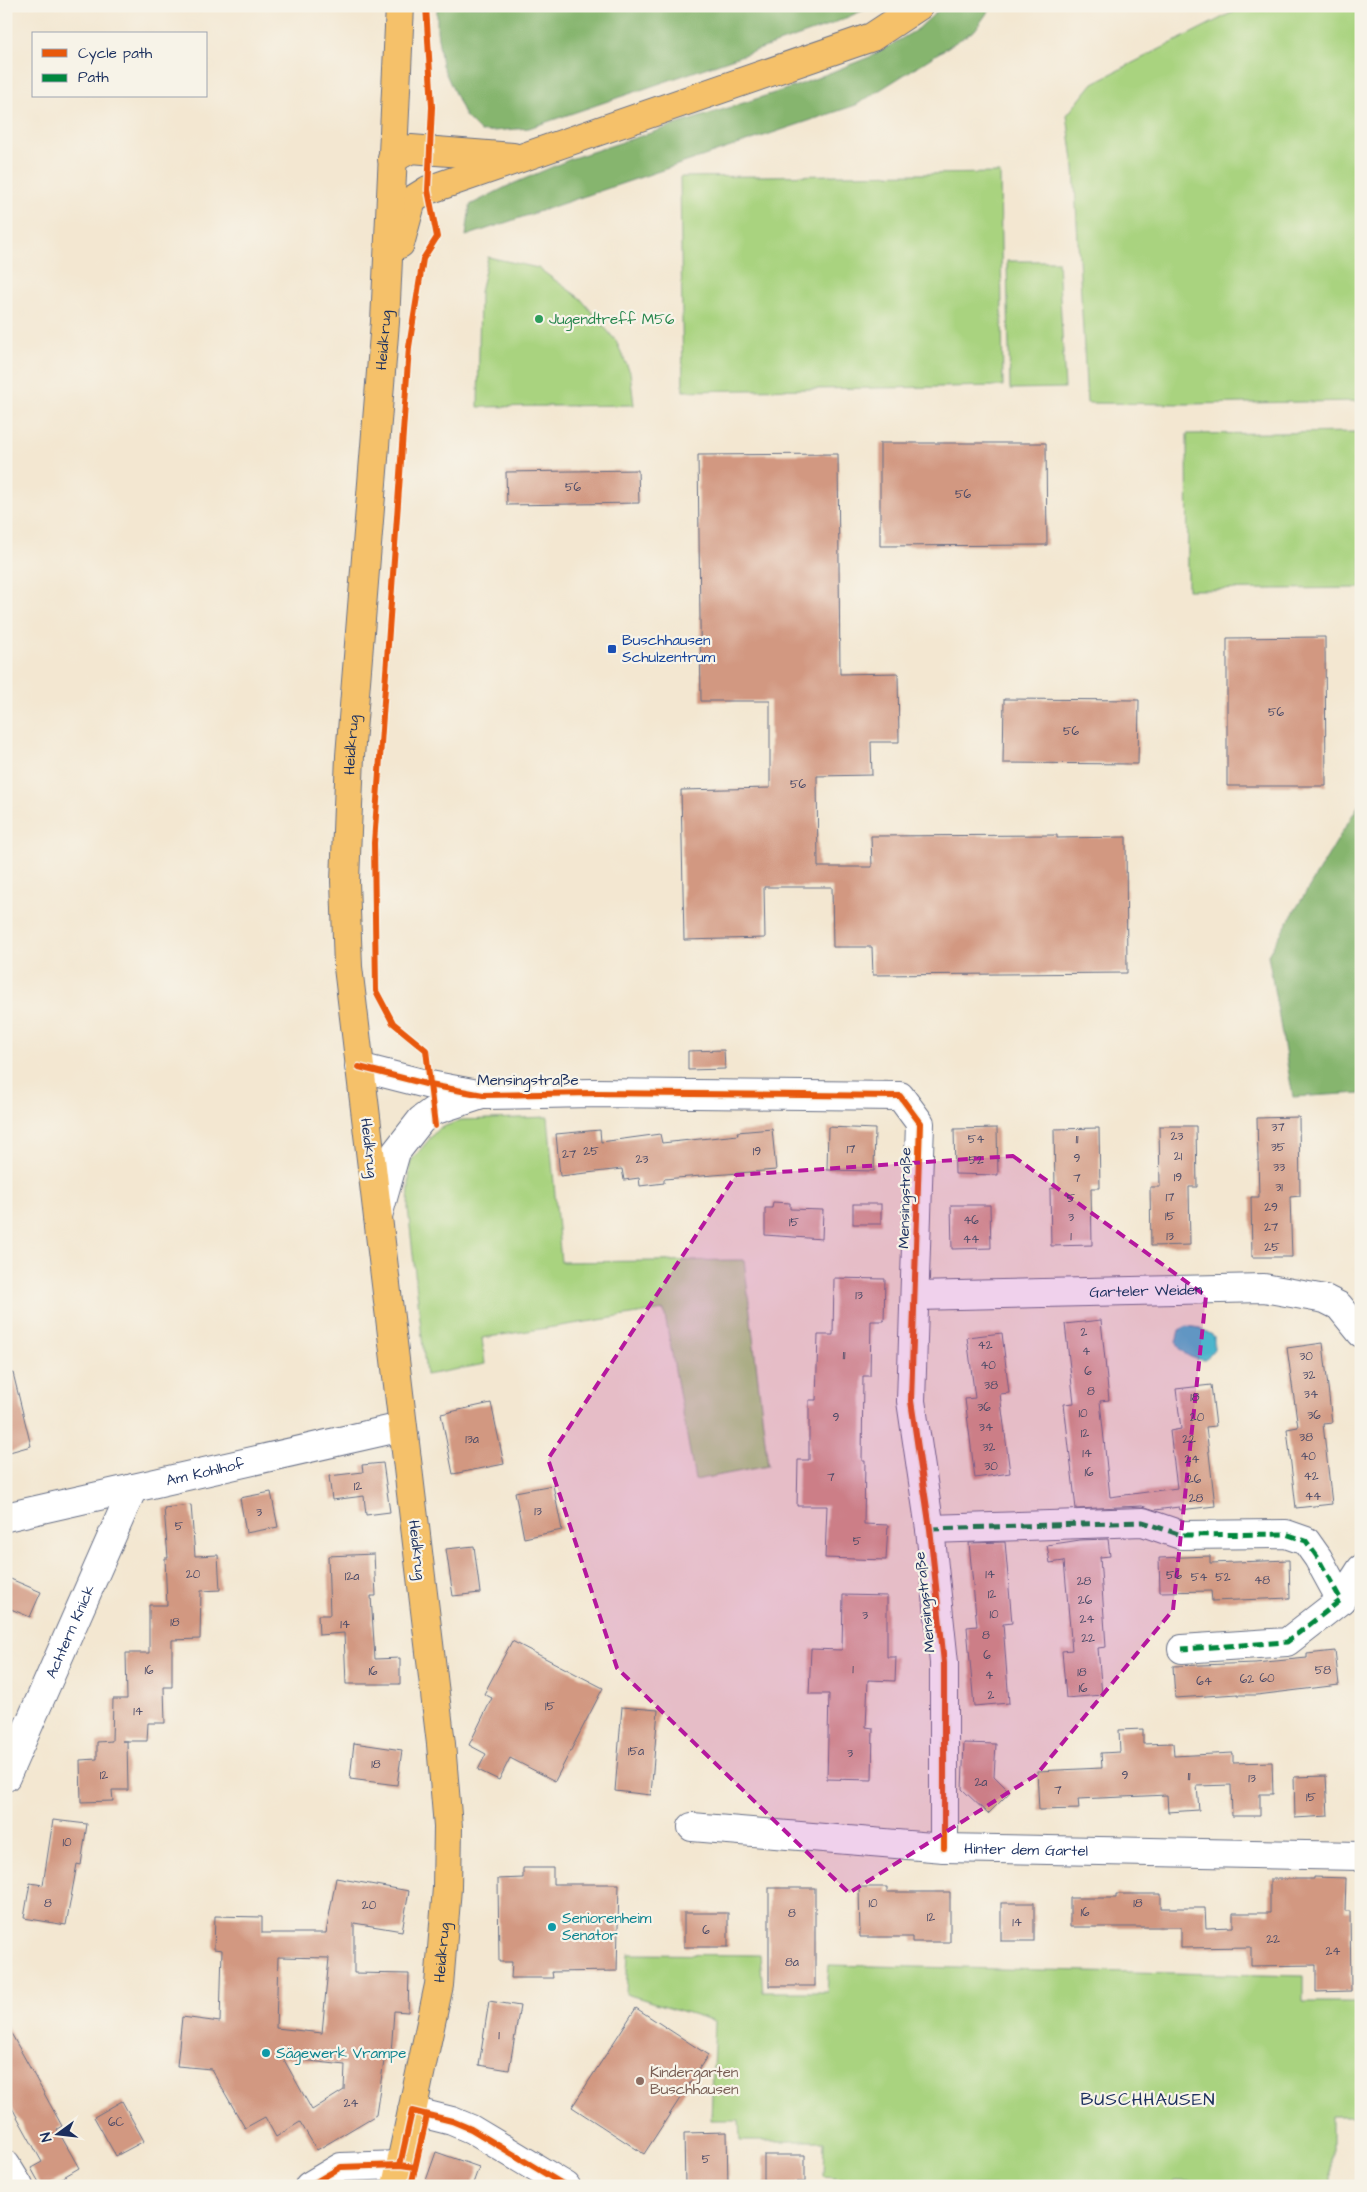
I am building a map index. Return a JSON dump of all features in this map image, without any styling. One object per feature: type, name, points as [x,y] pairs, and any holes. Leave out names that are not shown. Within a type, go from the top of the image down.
[{"type":"main road","name":"Heidkrug","points":[[398,2176],[439,1985],[447,1888],[448,1827],[441,1744],[348,967],[345,880],[350,756],[385,322],[400,6]]},
{"type":"main road","points":[[385,322],[402,230],[412,200],[428,190],[872,38],[919,6]]},
{"type":"main road","points":[[395,104],[412,133],[430,149]]},
{"type":"main road","points":[[428,190],[409,180],[392,160],[411,149],[522,157]]},
{"type":"street","name":"Mensingstraße","points":[[359,1067],[430,1085],[483,1095],[592,1093],[900,1096],[920,1123],[911,1401],[930,1529],[944,1663],[944,1848]]},
{"type":"street","name":"Mensingstraße","points":[[378,1216],[396,1152],[421,1120],[433,1112],[483,1095]]},
{"type":"street","name":"Garteler Weiden","points":[[915,1296],[1264,1288],[1325,1299],[1339,1306],[1361,1333]]},
{"type":"street","name":"Am Kohlhof","points":[[6,1517],[402,1427]]},
{"type":"street","name":"Achtern Knick","points":[[6,1776],[133,1488]]},
{"type":"street","points":[[930,1529],[1143,1522],[1181,1535],[1286,1534],[1306,1541],[1318,1558],[1341,1600]]},
{"type":"street","points":[[1182,1648],[1287,1642],[1341,1600],[1361,1569]]},
{"type":"street","name":"Hinter dem Gartel","points":[[692,1827],[944,1848],[1361,1856]]},
{"type":"street","points":[[410,2121],[452,2121],[471,2129],[566,2186]]},
{"type":"street","points":[[6,2165],[19,2186]]},
{"type":"street","points":[[309,2186],[341,2167],[398,2176]]},
{"type":"highlighted area","points":[[1013,1156],[1206,1296],[1173,1610],[1036,1775],[849,1893],[617,1668],[548,1459],[736,1175]]},
{"type":"green space","points":[[437,6],[873,6],[825,27],[529,128],[481,132],[465,116],[442,65],[437,31]]},
{"type":"green space","points":[[943,6],[992,6],[975,30],[856,105],[466,236],[470,205],[508,186],[573,158],[799,85],[872,56],[918,29]]},
{"type":"green space","points":[[1245,6],[1361,6],[1361,401],[1188,404],[1087,403],[1074,168],[1067,115],[1093,83]]},
{"type":"green space","points":[[1000,173],[1003,386],[683,391],[680,177]]},
{"type":"green space","name":"Jugendtreff M56","points":[[488,257],[538,268],[580,298],[616,341],[630,372],[634,405],[478,407],[480,292]]},
{"type":"green space","points":[[1007,261],[1058,261],[1065,388],[1010,389]]},
{"type":"green space","points":[[1361,432],[1361,588],[1188,590],[1187,434]]},
{"type":"green space","points":[[1361,801],[1361,1093],[1293,1097],[1268,955]]},
{"type":"green space","points":[[548,1117],[561,1262],[744,1260],[768,1466],[695,1480],[664,1310],[482,1338],[485,1364],[426,1375],[408,1208],[410,1162],[438,1129],[461,1120]]},
{"type":"green space","points":[[628,1954],[760,1955],[763,1992],[827,1992],[829,1965],[1303,1976],[1303,2002],[1357,2002],[1361,2057],[1361,2116],[1331,2116],[1331,2186],[1207,2186],[1207,2182],[1174,2181],[1173,2186],[912,2186],[823,2176],[824,2141],[740,2141],[739,2120],[711,2120],[715,2021],[626,1994]]},
{"type":"water","points":[[1187,1326],[1200,1328],[1214,1336],[1214,1349],[1205,1360],[1188,1356],[1176,1342],[1179,1330]]},
{"type":"building","points":[[880,443],[1046,443],[1047,545],[880,546]]},
{"type":"building","points":[[838,454],[840,674],[898,673],[899,742],[871,742],[872,775],[817,776],[818,867],[872,867],[871,836],[1057,835],[1057,838],[1126,837],[1127,973],[873,975],[872,947],[833,947],[832,887],[764,887],[765,938],[684,940],[681,790],[770,788],[770,701],[701,701],[698,455]]},
{"type":"building","points":[[638,470],[639,503],[507,505],[506,472]]},
{"type":"building","points":[[1325,637],[1326,786],[1227,786],[1227,638]]},
{"type":"building","points":[[1004,699],[1139,700],[1138,764],[1003,763]]},
{"type":"building","points":[[724,1050],[725,1069],[688,1070],[688,1051]]},
{"type":"building","points":[[1299,1117],[1300,1196],[1290,1197],[1292,1257],[1252,1257],[1251,1197],[1259,1197],[1257,1118]]},
{"type":"building","points":[[1159,1126],[1196,1126],[1197,1187],[1189,1187],[1190,1245],[1151,1246],[1150,1187],[1160,1187]]},
{"type":"building","points":[[828,1127],[875,1129],[874,1171],[827,1170]]},
{"type":"building","points":[[997,1128],[998,1175],[955,1174],[954,1129]]},
{"type":"building","points":[[1099,1128],[1100,1188],[1091,1188],[1092,1245],[1051,1246],[1050,1189],[1055,1188],[1054,1129]]},
{"type":"building","points":[[772,1129],[776,1170],[664,1179],[664,1183],[640,1186],[639,1178],[624,1180],[622,1169],[560,1176],[556,1134],[600,1130],[601,1142],[660,1134],[662,1143],[738,1135],[737,1132]]},
{"type":"building","points":[[773,1202],[790,1203],[790,1209],[823,1210],[822,1239],[765,1235],[765,1208],[772,1208]]},
{"type":"building","points":[[853,1204],[881,1204],[881,1224],[853,1224]]},
{"type":"building","points":[[951,1205],[990,1205],[991,1248],[952,1249]]},
{"type":"building","points":[[834,1278],[885,1279],[884,1321],[871,1321],[870,1376],[863,1376],[862,1461],[865,1461],[864,1524],[888,1525],[886,1560],[825,1558],[827,1506],[797,1506],[798,1460],[809,1460],[809,1400],[816,1400],[818,1335],[833,1335]]},
{"type":"building","points":[[1101,1320],[1109,1400],[1100,1401],[1110,1497],[1177,1488],[1170,1431],[1181,1429],[1176,1389],[1211,1385],[1216,1426],[1206,1427],[1215,1506],[1180,1510],[1179,1507],[1155,1510],[1142,1506],[1076,1509],[1064,1404],[1074,1403],[1065,1324]]},
{"type":"building","points":[[1002,1333],[1009,1393],[1000,1394],[1010,1473],[975,1478],[965,1399],[975,1398],[967,1337]]},
{"type":"building","points":[[1323,1343],[1332,1423],[1323,1424],[1332,1504],[1296,1508],[1287,1429],[1298,1427],[1287,1348]]},
{"type":"building","points":[[13,1373],[31,1446],[6,1453],[6,1374]]},
{"type":"building","points":[[491,1403],[504,1464],[453,1474],[441,1414]]},
{"type":"building","points":[[383,1463],[390,1512],[366,1515],[364,1496],[332,1500],[329,1476],[363,1472],[362,1465]]},
{"type":"building","points":[[553,1485],[562,1530],[524,1538],[515,1492]]},
{"type":"building","points":[[271,1492],[278,1527],[246,1533],[240,1498]]},
{"type":"building","points":[[191,1505],[195,1556],[218,1555],[220,1590],[201,1591],[200,1639],[172,1640],[172,1687],[164,1687],[165,1723],[148,1723],[147,1741],[127,1741],[128,1790],[112,1790],[113,1801],[81,1802],[80,1760],[97,1759],[97,1742],[112,1741],[113,1699],[127,1699],[126,1653],[149,1653],[149,1605],[167,1605],[165,1558],[168,1558],[164,1508]]},
{"type":"building","points":[[1108,1539],[1110,1556],[1100,1557],[1106,1647],[1098,1648],[1102,1695],[1066,1698],[1062,1651],[1072,1650],[1064,1561],[1050,1563],[1047,1545],[1080,1540]]},
{"type":"building","points":[[1005,1542],[1012,1623],[1003,1624],[1009,1703],[974,1706],[967,1627],[977,1626],[969,1543]]},
{"type":"building","points":[[474,1546],[480,1593],[453,1596],[446,1549]]},
{"type":"building","points":[[374,1554],[376,1596],[371,1596],[375,1659],[400,1658],[400,1684],[346,1684],[344,1633],[319,1635],[318,1615],[330,1615],[328,1556]]},
{"type":"building","points":[[1210,1556],[1210,1563],[1289,1560],[1290,1598],[1212,1601],[1211,1591],[1160,1592],[1159,1558]]},
{"type":"building","points":[[6,1577],[41,1592],[30,1617],[6,1607]]},
{"type":"building","points":[[843,1595],[887,1596],[887,1657],[896,1657],[895,1681],[868,1680],[866,1727],[873,1728],[872,1780],[827,1779],[829,1694],[809,1694],[811,1649],[842,1650]]},
{"type":"building","points":[[512,1641],[603,1688],[555,1781],[510,1758],[499,1780],[478,1770],[486,1754],[469,1745],[492,1698],[484,1694]]},
{"type":"building","points":[[1335,1651],[1339,1685],[1257,1695],[1238,1694],[1175,1698],[1173,1666],[1255,1663],[1307,1658],[1307,1654]]},
{"type":"building","points":[[622,1707],[658,1710],[651,1795],[615,1791]]},
{"type":"building","points":[[1143,1729],[1143,1744],[1173,1743],[1174,1756],[1233,1753],[1233,1763],[1272,1762],[1273,1794],[1260,1794],[1260,1816],[1232,1816],[1231,1785],[1197,1786],[1199,1810],[1168,1812],[1167,1795],[1078,1799],[1079,1809],[1039,1810],[1037,1771],[1102,1768],[1101,1753],[1120,1752],[1119,1730]]},
{"type":"building","points":[[354,1743],[402,1750],[397,1785],[350,1779]]},
{"type":"building","points":[[964,1743],[996,1744],[994,1776],[1010,1792],[988,1814],[962,1789]]},
{"type":"building","points":[[1326,1776],[1328,1816],[1295,1818],[1294,1777]]},
{"type":"building","points":[[53,1820],[87,1824],[81,1865],[77,1864],[66,1925],[24,1918],[30,1883],[43,1885]]},
{"type":"building","name":"Seniorenheim Senator","points":[[523,1868],[553,1868],[553,1884],[619,1884],[617,1971],[552,1972],[553,1978],[511,1978],[512,1962],[499,1962],[498,1879],[523,1878]]},
{"type":"building","points":[[1314,1877],[1346,1878],[1345,1911],[1350,1911],[1351,1991],[1316,1992],[1316,1965],[1251,1966],[1251,1947],[1181,1948],[1181,1927],[1070,1927],[1070,1898],[1116,1898],[1116,1894],[1161,1894],[1161,1908],[1205,1908],[1206,1928],[1233,1927],[1233,1913],[1270,1913],[1270,1879],[1314,1879]]},
{"type":"building","points":[[336,1878],[409,1891],[402,1931],[354,1923],[354,1973],[409,1974],[408,2012],[394,2011],[391,2054],[385,2054],[376,2115],[317,2150],[300,2122],[276,2137],[265,2117],[245,2128],[211,2069],[177,2066],[182,2017],[220,2022],[222,1950],[214,1949],[215,1916],[262,1917],[262,1933],[326,1933]],"holes":[[[278,1957],[329,1958],[322,2033],[276,2028]],[[283,2058],[345,2065],[344,2090],[312,2110]]]},
{"type":"building","points":[[859,1887],[887,1887],[887,1892],[950,1892],[950,1942],[912,1942],[912,1937],[860,1937]]},
{"type":"building","points":[[769,1888],[815,1888],[815,1986],[769,1986]]},
{"type":"building","points":[[1001,1903],[1034,1903],[1034,1941],[1001,1941]]},
{"type":"building","points":[[684,1913],[728,1913],[728,1947],[684,1947]]},
{"type":"building","points":[[489,2001],[520,2006],[509,2070],[479,2065]]},
{"type":"building","name":"Kindergarten Buschhausen","points":[[636,2008],[708,2055],[644,2154],[572,2107]]},
{"type":"building","points":[[6,2024],[62,2126],[57,2129],[79,2168],[48,2186],[41,2186],[31,2168],[42,2162],[6,2097]]},
{"type":"building","points":[[122,2101],[144,2141],[116,2156],[94,2117]]},
{"type":"building","points":[[727,2132],[728,2186],[685,2186],[684,2133]]},
{"type":"building","points":[[436,2152],[479,2167],[472,2186],[424,2186]]},
{"type":"building","points":[[764,2155],[805,2155],[805,2182],[797,2182],[797,2186],[764,2186]]},
{"type":"marked path","points":[[930,1529],[1143,1522],[1181,1535],[1286,1534],[1306,1541],[1318,1558],[1341,1600],[1287,1642],[1182,1649]]},
{"type":"cycle path","points":[[426,6],[432,107],[428,190],[437,237],[423,259],[409,347],[374,843],[376,991],[393,1023],[426,1050],[435,1126]]},
{"type":"cycle path","points":[[359,1067],[430,1085],[483,1095],[592,1093],[900,1096],[920,1123],[911,1401],[930,1529],[944,1663],[944,1848]]},
{"type":"cycle path","points":[[400,2165],[412,2111],[452,2121],[471,2129],[566,2186]]},
{"type":"cycle path","points":[[411,2186],[427,2115]]},
{"type":"cycle path","points":[[309,2186],[341,2167],[400,2165],[415,2167]]},
{"type":"place","name":"Jugendtreff M56","points":[[539,319]]},
{"type":"place","name":"Buschhausen Schulzentrum","points":[[612,649]]},
{"type":"place","name":"Seniorenheim Senator","points":[[552,1927]]},
{"type":"place","name":"Sägewerk Vrampe","points":[[266,2053]]},
{"type":"place","name":"Kindergarten Buschhausen","points":[[640,2081]]},
{"type":"district","name":"BUSCHHAUSEN","points":[[1148,2099]]}]
